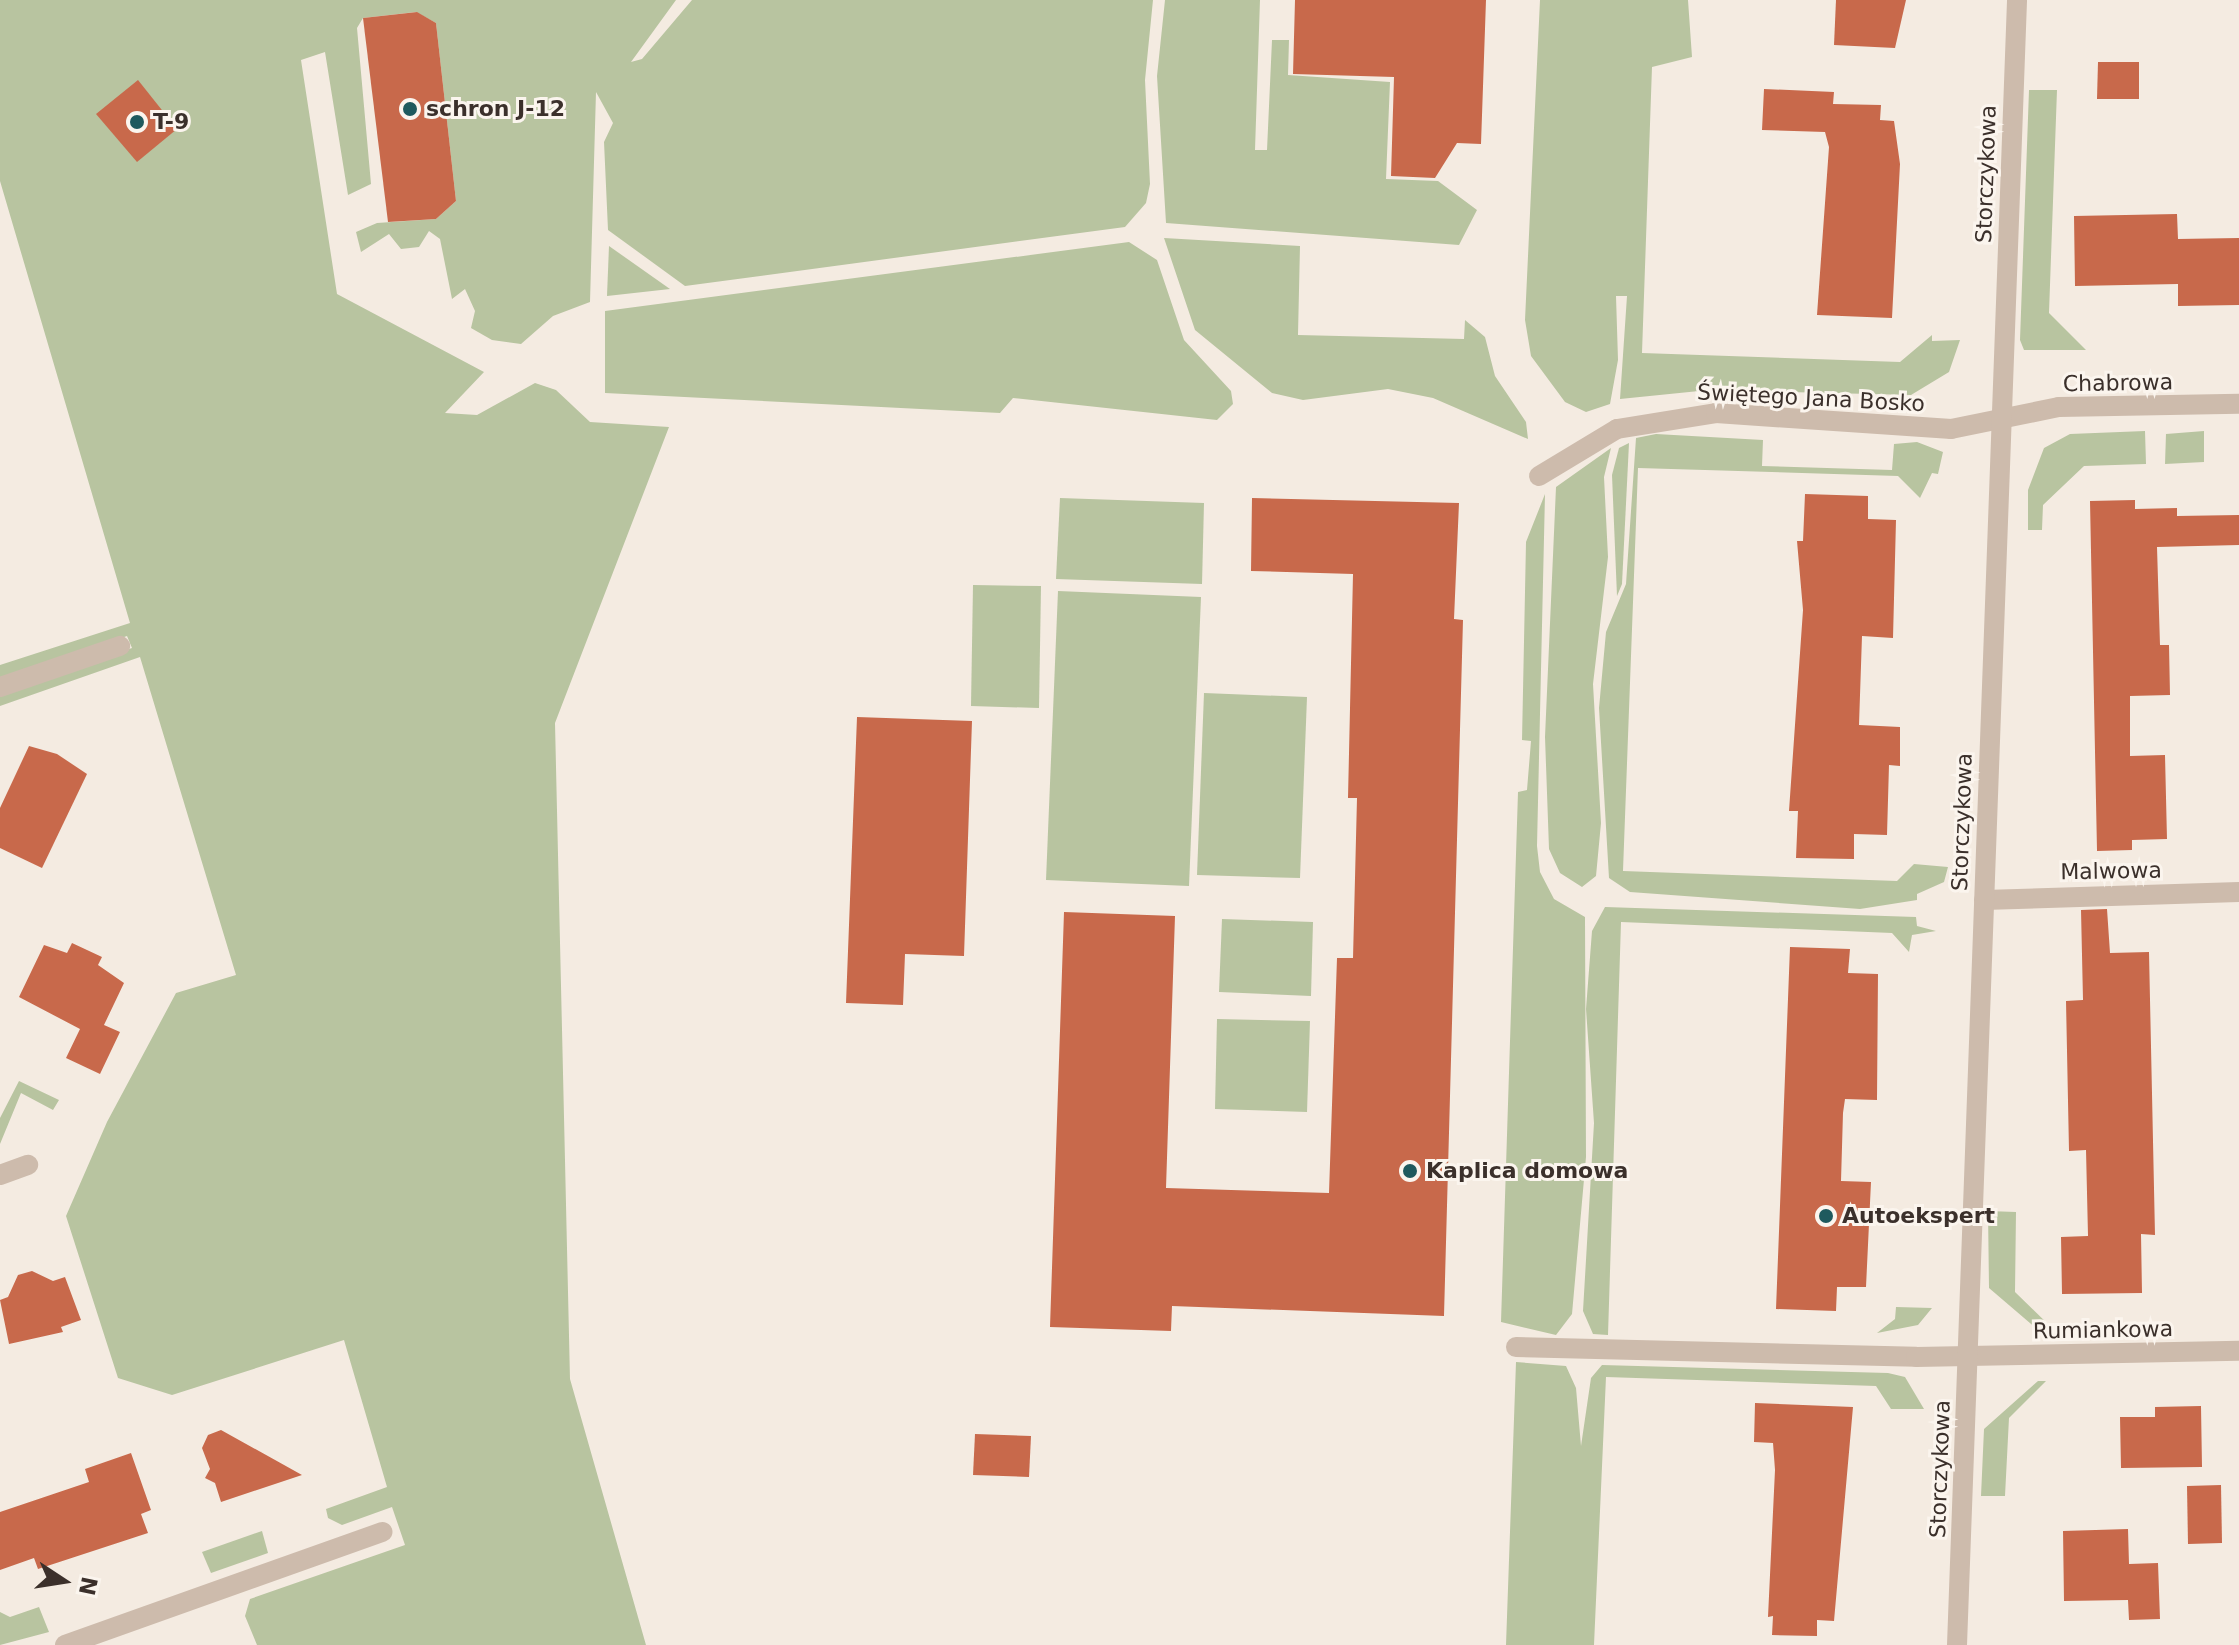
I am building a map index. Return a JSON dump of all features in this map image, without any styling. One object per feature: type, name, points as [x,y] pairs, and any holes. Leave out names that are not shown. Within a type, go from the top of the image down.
[{"type":"street","name":"Storczykowa","points":[[1957,1645],[2017,0]]},
{"type":"street","name":"Chabrowa","points":[[2000,421],[2059,407],[2239,404]]},
{"type":"street","name":"Świętego Jana Bosko","points":[[1539,476],[1595,437],[1672,417],[1716,413],[1951,429],[2000,421]]},
{"type":"street","points":[[0,687],[120,646]]},
{"type":"street","name":"Malwowa","points":[[1984,900],[2239,892]]},
{"type":"street","points":[[0,1175],[28,1165]]},
{"type":"street","name":"Rumiankowa","points":[[1516,1347],[1967,1356],[2239,1351]]},
{"type":"street","points":[[65,1645],[382,1532]]},
{"type":"green space","points":[[0,0],[676,0],[631,62],[642,59],[692,0],[1153,0],[1145,80],[1150,184],[1146,203],[1125,227],[685,286],[608,230],[604,142],[613,123],[596,92],[590,302],[553,316],[521,344],[492,340],[471,328],[475,311],[465,289],[452,299],[440,239],[429,231],[419,247],[401,249],[389,234],[361,252],[356,232],[377,223],[436,219],[456,201],[436,23],[416,12],[363,18],[357,28],[371,184],[348,195],[325,52],[301,60],[337,294],[484,372],[445,413],[477,415],[535,383],[556,390],[590,422],[669,427],[555,723],[570,1379],[646,1645],[257,1645],[245,1616],[250,1599],[405,1545],[392,1507],[342,1525],[328,1518],[326,1509],[387,1487],[344,1340],[172,1395],[118,1378],[66,1216],[107,1122],[176,993],[236,975],[140,657],[0,706],[0,693],[132,648],[127,636],[0,681],[0,665],[130,623],[0,181]]},
{"type":"green space","points":[[1165,0],[1260,0],[1255,150],[1267,150],[1272,40],[1289,40],[1288,75],[1390,82],[1386,179],[1438,181],[1477,210],[1459,245],[1166,223],[1157,76]]},
{"type":"green space","points":[[1540,0],[1688,0],[1692,57],[1652,67],[1642,353],[1900,362],[1932,335],[1932,341],[1960,340],[1949,372],[1911,395],[1709,390],[1620,399],[1627,296],[1616,296],[1618,360],[1610,404],[1586,412],[1565,402],[1531,356],[1525,320]]},
{"type":"green space","points":[[2029,90],[2057,90],[2049,313],[2086,350],[2024,350],[2020,340]]},
{"type":"green space","points":[[1164,238],[1300,246],[1298,335],[1464,339],[1465,320],[1485,337],[1495,376],[1526,422],[1528,439],[1433,398],[1388,389],[1303,400],[1272,393],[1195,330]]},
{"type":"green space","points":[[1129,242],[1157,260],[1184,340],[1231,391],[1233,404],[1217,420],[1013,398],[1000,413],[605,393],[605,311]]},
{"type":"green space","points":[[609,246],[670,289],[607,296]]},
{"type":"green space","points":[[2145,431],[2146,464],[2084,466],[2043,505],[2042,530],[2028,530],[2028,490],[2044,448],[2070,434]]},
{"type":"green space","points":[[2204,431],[2204,462],[2165,464],[2166,434]]},
{"type":"green space","points":[[1656,434],[1763,440],[1762,466],[1892,470],[1894,444],[1917,442],[1943,452],[1938,474],[1932,473],[1920,498],[1898,476],[1638,468],[1623,871],[1897,881],[1914,864],[1948,867],[1944,882],[1917,894],[1917,900],[1860,909],[1630,892],[1609,878],[1599,708],[1606,632],[1626,584],[1636,438]]},
{"type":"green space","points":[[1629,443],[1622,584],[1617,596],[1612,475],[1619,448]]},
{"type":"green space","points":[[1611,448],[1604,477],[1608,557],[1593,684],[1601,823],[1596,876],[1582,887],[1560,873],[1549,849],[1545,737],[1556,487]]},
{"type":"green space","points":[[1545,494],[1537,846],[1540,872],[1554,899],[1585,917],[1586,1157],[1572,1314],[1556,1335],[1501,1322],[1518,792],[1527,790],[1531,741],[1522,740],[1526,542]]},
{"type":"green space","points":[[1060,498],[1204,503],[1202,584],[1056,579]]},
{"type":"green space","points":[[973,585],[1041,586],[1039,708],[971,706]]},
{"type":"green space","points":[[1058,591],[1201,597],[1189,886],[1046,880]]},
{"type":"green space","points":[[1204,693],[1307,697],[1300,878],[1197,875]]},
{"type":"green space","points":[[1605,907],[1916,917],[1917,926],[1936,931],[1912,935],[1909,952],[1892,933],[1621,922],[1608,1335],[1593,1334],[1583,1311],[1594,1123],[1586,1009],[1592,931]]},
{"type":"green space","points":[[1222,919],[1313,922],[1311,996],[1219,992]]},
{"type":"green space","points":[[1217,1019],[1310,1021],[1307,1112],[1215,1109]]},
{"type":"green space","points":[[19,1081],[59,1100],[53,1110],[21,1093],[0,1144],[0,1118]]},
{"type":"green space","points":[[1988,1211],[2016,1212],[2015,1292],[2053,1329],[2037,1329],[1989,1288]]},
{"type":"green space","points":[[1896,1307],[1932,1308],[1918,1325],[1877,1333],[1895,1319]]},
{"type":"green space","points":[[1516,1362],[1566,1366],[1576,1388],[1581,1446],[1591,1378],[1602,1365],[1888,1373],[1905,1377],[1924,1409],[1891,1409],[1876,1386],[1606,1377],[1594,1645],[1506,1645]]},
{"type":"green space","points":[[2038,1381],[2046,1381],[2009,1418],[2005,1496],[1981,1496],[1984,1429]]},
{"type":"green space","points":[[262,1531],[268,1553],[211,1573],[202,1552]]},
{"type":"green space","points":[[39,1607],[49,1632],[0,1645],[0,1612],[10,1617]]},
{"type":"building","points":[[1295,0],[1486,0],[1481,144],[1457,143],[1435,178],[1391,176],[1394,77],[1293,74]]},
{"type":"building","points":[[1836,0],[1906,0],[1895,48],[1834,45]]},
{"type":"building","name":"schron J-12","points":[[417,12],[436,23],[456,201],[436,219],[388,222],[363,18]]},
{"type":"building","points":[[2098,62],[2139,62],[2139,99],[2097,99]]},
{"type":"building","name":"T-9","points":[[138,80],[177,129],[137,162],[96,114]]},
{"type":"building","points":[[1764,89],[1834,92],[1833,104],[1881,105],[1880,120],[1894,121],[1900,164],[1892,318],[1817,315],[1829,147],[1825,132],[1762,130]]},
{"type":"building","points":[[2177,214],[2178,239],[2239,238],[2239,305],[2178,306],[2178,284],[2075,286],[2074,216]]},
{"type":"building","points":[[1805,494],[1868,496],[1868,519],[1896,520],[1893,638],[1862,636],[1859,725],[1900,727],[1900,766],[1889,765],[1887,835],[1854,834],[1854,859],[1796,858],[1798,811],[1789,811],[1803,610],[1797,541],[1803,541]]},
{"type":"building","points":[[1252,498],[1459,503],[1454,619],[1463,620],[1444,1316],[1172,1306],[1171,1331],[1050,1327],[1064,912],[1175,916],[1166,1188],[1329,1193],[1337,958],[1353,958],[1357,798],[1348,798],[1353,574],[1251,571]]},
{"type":"building","points":[[2135,500],[2135,509],[2177,508],[2177,516],[2239,515],[2239,545],[2157,547],[2160,645],[2169,645],[2170,695],[2130,696],[2130,756],[2165,755],[2167,839],[2132,840],[2132,850],[2097,851],[2090,501]]},
{"type":"building","points":[[857,717],[972,721],[964,956],[905,954],[903,1005],[846,1003]]},
{"type":"building","points":[[29,746],[57,754],[87,774],[42,868],[0,848],[0,808]]},
{"type":"building","points":[[2107,909],[2110,953],[2149,952],[2155,1235],[2141,1234],[2142,1293],[2062,1294],[2061,1237],[2088,1236],[2086,1150],[2069,1151],[2066,1001],[2083,1000],[2081,910]]},
{"type":"building","points":[[72,943],[102,957],[98,965],[124,983],[104,1025],[120,1032],[100,1074],[66,1058],[80,1029],[19,997],[44,945],[67,953]]},
{"type":"building","points":[[1790,947],[1850,949],[1848,973],[1878,974],[1877,1100],[1845,1099],[1843,1113],[1841,1181],[1871,1182],[1866,1287],[1837,1287],[1836,1311],[1776,1309]]},
{"type":"building","points":[[32,1271],[53,1281],[65,1277],[81,1320],[61,1327],[63,1332],[9,1344],[0,1300],[8,1297],[18,1275]]},
{"type":"building","points":[[1755,1403],[1853,1407],[1834,1621],[1817,1620],[1817,1636],[1772,1635],[1773,1616],[1768,1617],[1775,1470],[1773,1443],[1754,1442]]},
{"type":"building","points":[[2201,1406],[2202,1467],[2121,1468],[2120,1417],[2155,1417],[2155,1407]]},
{"type":"building","points":[[221,1430],[302,1475],[221,1502],[215,1483],[205,1478],[210,1469],[202,1448],[208,1435]]},
{"type":"building","points":[[975,1434],[1031,1436],[1029,1477],[973,1475]]},
{"type":"building","points":[[131,1453],[151,1510],[141,1514],[148,1533],[38,1569],[34,1558],[0,1570],[0,1512],[89,1482],[85,1469]]},
{"type":"building","points":[[2221,1485],[2222,1543],[2188,1544],[2187,1486]]},
{"type":"building","points":[[2128,1529],[2129,1564],[2158,1563],[2160,1619],[2129,1620],[2128,1600],[2064,1601],[2063,1531]]},
{"type":"place","name":"schron J-12","points":[[410,109]]},
{"type":"place","name":"T-9","points":[[137,122]]},
{"type":"place","name":"Kaplica domowa","points":[[1410,1171]]},
{"type":"place","name":"Autoekspert","points":[[1826,1216]]}]
